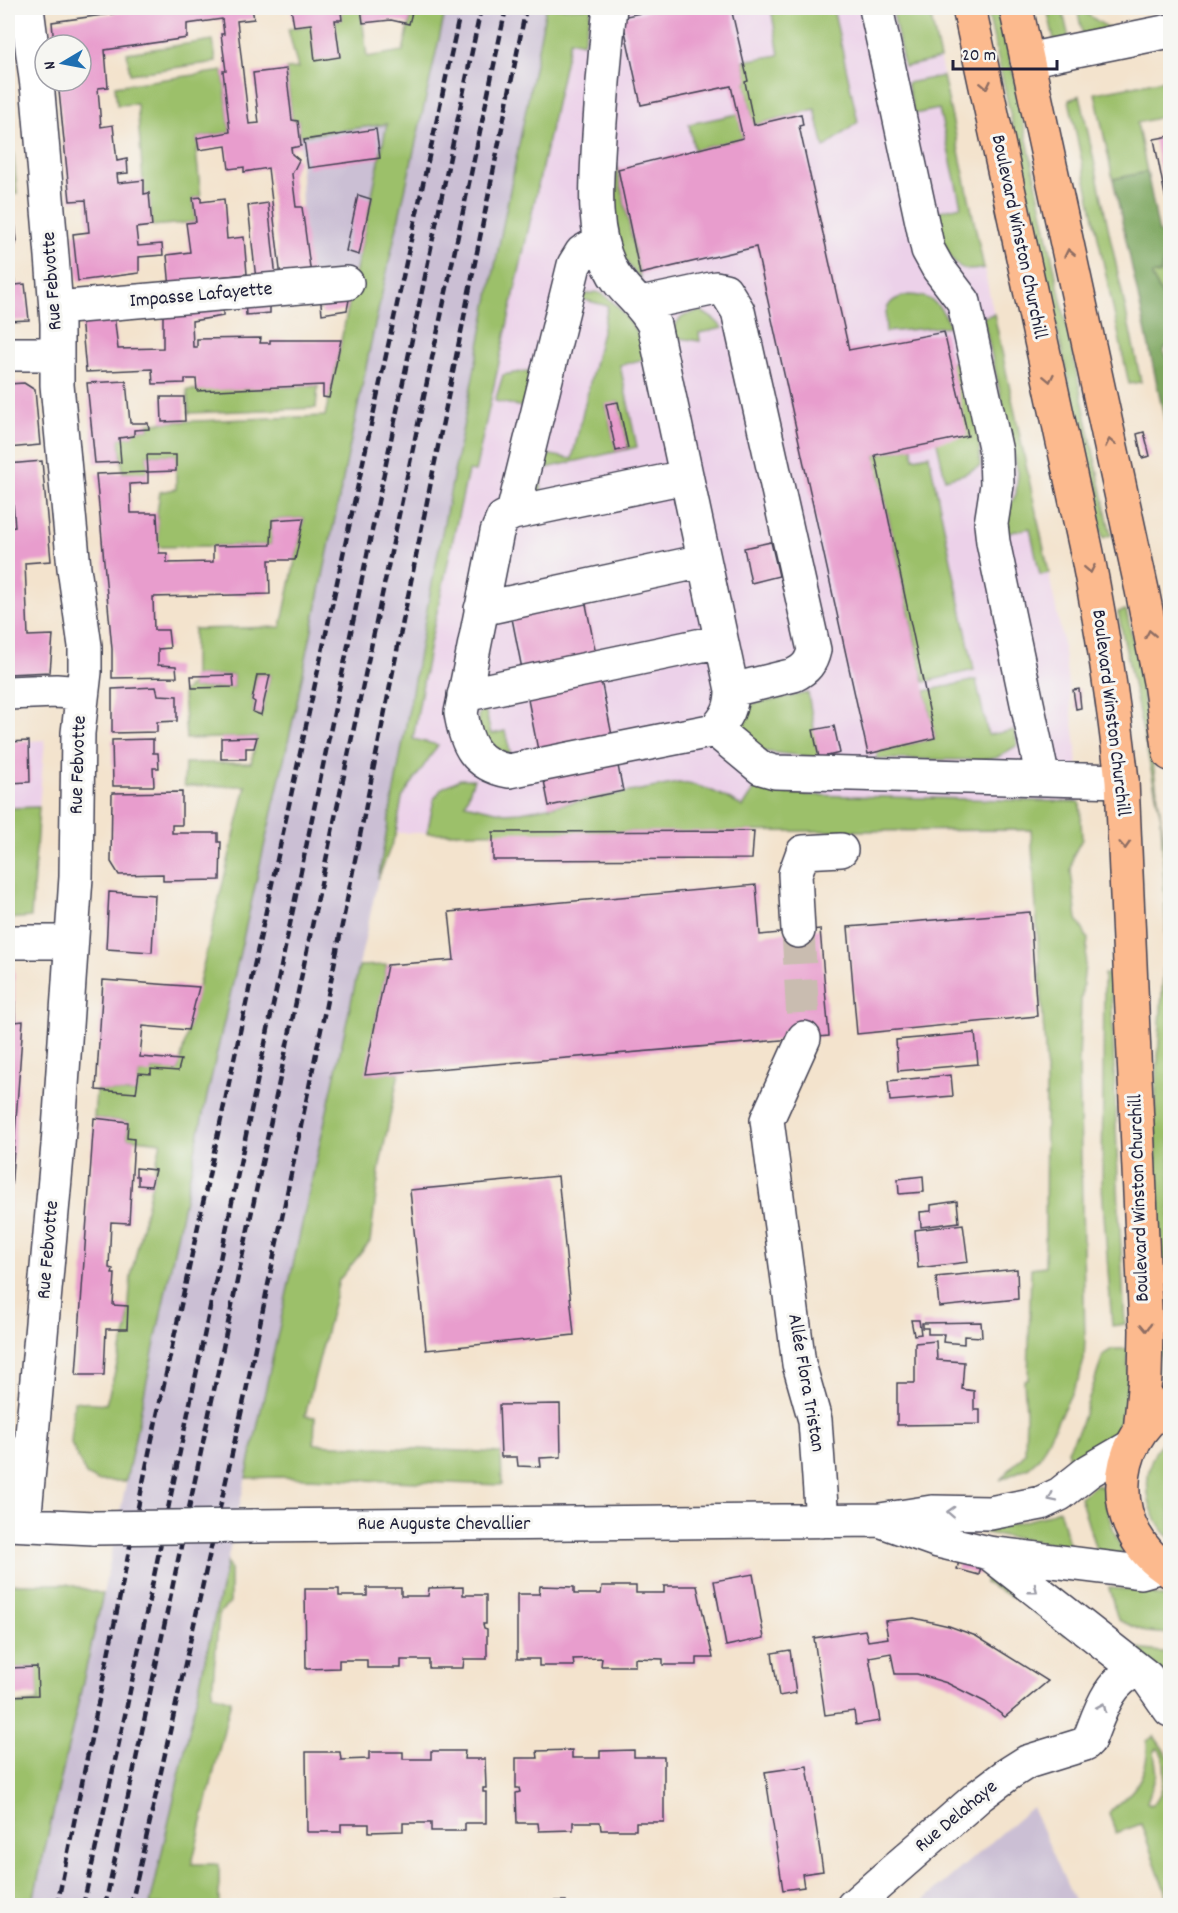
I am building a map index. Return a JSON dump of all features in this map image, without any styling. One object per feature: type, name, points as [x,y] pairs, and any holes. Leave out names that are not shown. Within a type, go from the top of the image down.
[{"type":"main road","name":"Boulevard Winston Churchill","points":[[969,8],[1100,620],[1115,716],[1122,781],[1146,1329],[1145,1378],[1136,1439],[1123,1472],[1123,1499],[1129,1525],[1143,1548],[1166,1569]]},
{"type":"main road","points":[[1016,8],[1139,579],[1160,682],[1170,754]]},
{"type":"main road","points":[[1136,1439],[1151,1419],[1170,1404]]},
{"type":"street","points":[[610,8],[603,68],[597,186],[601,241],[610,268],[641,304],[654,325],[732,690],[730,710],[715,730],[509,771],[496,769],[481,760],[470,747],[463,729],[461,713],[497,532],[503,518],[513,513],[685,477]]},
{"type":"street","points":[[876,8],[928,250],[938,268],[964,302],[997,461],[998,485],[991,524],[993,542],[1043,779]]},
{"type":"street","name":"Rue Febvotte","points":[[16,1524],[58,1145],[76,878],[78,733],[86,672],[86,646],[74,568],[55,354],[56,308],[38,94],[35,9]]},
{"type":"street","points":[[1027,60],[1170,32]]},
{"type":"street","points":[[513,513],[574,265],[582,252],[601,241]]},
{"type":"street","name":"Impasse Lafayette","points":[[56,308],[347,283]]},
{"type":"street","points":[[641,304],[716,288],[725,290],[738,310],[814,650],[811,662],[803,671],[795,675],[732,690]]},
{"type":"street","points":[[8,354],[55,354]]},
{"type":"street","points":[[481,609],[703,561]]},
{"type":"street","points":[[464,695],[721,641]]},
{"type":"street","points":[[8,693],[56,691],[82,693]]},
{"type":"street","points":[[715,730],[761,768],[775,772],[1122,781]]},
{"type":"street","points":[[798,931],[795,874],[803,852],[840,850]]},
{"type":"street","points":[[8,942],[71,942]]},
{"type":"street","name":"Allée Flora Tristan","points":[[804,1038],[767,1120],[799,1364],[815,1420],[822,1521]]},
{"type":"street","name":"Rue Auguste Chevallier","points":[[16,1524],[94,1528],[822,1521],[880,1520],[932,1512],[990,1513],[1041,1503],[1060,1494],[1136,1439]]},
{"type":"street","name":"Rue Auguste Chevallier","points":[[880,1520],[938,1541],[989,1553],[1141,1572],[1166,1569]]},
{"type":"street","name":"Rue Auguste Chevallier","points":[[989,1553],[1147,1677],[1170,1710]]},
{"type":"street","name":"Rue Delahaye","points":[[853,1905],[980,1795],[1008,1774],[1027,1762],[1073,1749],[1089,1740],[1105,1699],[1127,1675],[1138,1671]]},
{"type":"shaded area","points":[[446,8],[546,8],[427,609],[378,879],[150,1905],[32,1906],[103,1594],[200,1127],[296,707],[372,338]]},
{"type":"shaded area","points":[[577,8],[929,8],[1062,637],[1076,747],[1081,831],[396,833],[430,644],[468,471],[475,471]]},
{"type":"shaded area","points":[[387,123],[356,270],[311,275],[302,207],[300,136]]},
{"type":"shaded area","points":[[45,740],[39,807],[8,808],[8,742]]},
{"type":"shaded area","points":[[1032,1807],[1076,1905],[918,1905]]},
{"type":"green space","points":[[334,8],[361,8],[367,57],[403,51],[413,8],[446,8],[372,338],[296,707],[200,1127],[126,1481],[97,1481],[86,1475],[71,1443],[74,1401],[106,1404],[127,1329],[131,1276],[161,1142],[127,1138],[128,1122],[94,1118],[96,1090],[136,1093],[139,1073],[151,1073],[151,1069],[178,1071],[246,786],[184,786],[185,763],[251,763],[257,737],[186,739],[183,692],[192,684],[193,688],[234,687],[233,675],[194,676],[194,629],[281,627],[304,518],[272,520],[271,545],[158,547],[157,513],[160,492],[176,489],[176,455],[147,455],[148,472],[123,473],[119,438],[133,436],[134,430],[149,429],[148,423],[325,416],[387,124],[300,136],[298,121],[292,120],[286,69],[298,68],[288,29],[342,20],[341,11],[334,12]],"holes":[[[257,675],[270,675],[261,715],[253,712],[255,702],[252,700]]]},
{"type":"green space","points":[[546,8],[592,8],[583,43],[570,40],[475,472],[468,471],[430,644],[413,739],[438,745],[402,798],[396,833],[378,879],[427,609]]},
{"type":"green space","points":[[771,8],[833,8],[858,122],[824,148],[815,109],[754,125],[743,61],[779,55]]},
{"type":"green space","points":[[892,8],[929,8],[940,59],[904,67]]},
{"type":"green space","points":[[987,8],[999,8],[1000,12],[1111,535],[1103,538]]},
{"type":"green space","points":[[1047,8],[1062,8],[1070,42],[1055,44]]},
{"type":"green space","points":[[1077,8],[1083,8],[1084,12],[1114,32],[1084,41]]},
{"type":"green space","points":[[213,40],[216,62],[130,74],[127,53]]},
{"type":"green space","points":[[223,71],[230,132],[197,138],[199,150],[196,151],[201,197],[193,198],[196,222],[152,226],[149,194],[144,194],[137,104],[117,105],[115,86]]},
{"type":"green space","points":[[943,76],[984,268],[979,269],[962,268],[955,263],[945,247],[936,212],[961,206],[939,109],[914,114],[907,83]]},
{"type":"green space","points":[[1170,79],[1170,115],[1137,123],[1147,172],[1113,179],[1095,93]]},
{"type":"green space","points":[[1080,95],[1141,382],[1129,384],[1069,100]]},
{"type":"green space","points":[[738,114],[743,138],[694,150],[689,124]]},
{"type":"green space","points":[[13,150],[17,194],[8,194],[8,151]]},
{"type":"green space","points":[[615,159],[641,280],[624,258],[618,238],[615,216]]},
{"type":"green space","points":[[1147,172],[1159,233],[1170,231],[1170,248],[1165,254],[1160,274],[1152,274],[1152,277],[1170,316],[1170,346],[1164,351],[1170,364],[1170,445],[1113,179]]},
{"type":"green space","points":[[1170,248],[1170,316],[1152,274],[1158,275]]},
{"type":"green space","points":[[595,292],[616,305],[630,322],[644,347],[645,359],[620,365],[637,447],[538,470],[543,496],[534,488],[536,467],[546,454],[572,459],[608,306],[581,299],[584,295]],"holes":[[[618,402],[628,448],[616,450],[606,405]]]},
{"type":"green space","points":[[909,295],[933,301],[948,322],[959,323],[979,419],[980,466],[964,474],[945,479],[937,442],[951,363],[957,361],[950,326],[886,332],[885,318],[888,307],[895,299]]},
{"type":"green space","points":[[701,311],[723,328],[699,333],[700,341],[673,337],[675,325],[681,318]]},
{"type":"green space","points":[[994,314],[1049,573],[1040,575],[1030,528],[1004,534],[1007,511],[1016,494],[1018,473],[983,317]]},
{"type":"green space","points":[[539,369],[522,407],[495,401],[503,375]]},
{"type":"green space","points":[[318,386],[316,408],[189,413],[187,390]]},
{"type":"green space","points":[[912,447],[914,458],[929,455],[974,670],[924,682],[875,455]]},
{"type":"green space","points":[[1126,610],[1138,662],[1161,816],[1118,612]]},
{"type":"green space","points":[[976,680],[988,735],[1014,730],[1018,745],[996,758],[978,760],[877,759],[877,752],[935,738],[925,691]]},
{"type":"green space","points":[[808,693],[819,758],[759,751],[735,730],[746,705]]},
{"type":"green space","points":[[485,708],[491,734],[505,731],[511,756],[488,744],[478,731],[478,715]]},
{"type":"green space","points":[[460,779],[474,779],[465,804],[505,813],[678,783],[704,788],[743,807],[756,786],[780,792],[808,795],[1080,802],[1082,839],[1073,856],[1071,871],[1077,919],[1088,939],[1081,1001],[1079,1064],[1084,1360],[1079,1378],[1039,1458],[1029,1467],[1000,1480],[1025,1453],[1024,1380],[1028,1379],[1031,1268],[1045,1266],[1046,1065],[1031,830],[427,833],[434,799],[442,788]]},
{"type":"green space","points":[[39,807],[31,917],[8,919],[8,808]]},
{"type":"green space","points":[[1161,819],[1170,880],[1170,1320],[1159,1321],[1154,1122],[1166,928]]},
{"type":"green space","points":[[387,965],[366,1074],[399,1072],[380,1165],[370,1242],[339,1280],[305,1416],[315,1417],[314,1444],[501,1453],[502,1485],[277,1477],[246,1478],[359,966]]},
{"type":"green space","points":[[1104,974],[1111,974],[1125,1324],[1112,1326],[1102,1186]]},
{"type":"green space","points":[[1170,1344],[1170,1383],[1165,1384],[1161,1379],[1159,1346]]},
{"type":"green space","points":[[1112,1349],[1128,1349],[1127,1390],[1122,1416],[1117,1428],[1101,1450],[1071,1474],[1068,1450],[1080,1427],[1102,1358]]},
{"type":"green space","points":[[1170,1433],[1170,1538],[1160,1527],[1153,1514],[1148,1486],[1153,1457],[1160,1444]]},
{"type":"green space","points":[[1096,1485],[1103,1487],[1110,1519],[1122,1550],[1121,1554],[1097,1553],[1080,1497]]},
{"type":"green space","points":[[1059,1509],[1070,1547],[980,1532],[1045,1516]]},
{"type":"green space","points":[[989,1561],[1070,1629],[1065,1635],[1018,1600],[985,1583]]},
{"type":"green space","points":[[227,1562],[230,1568],[230,1603],[219,1613],[212,1694],[231,1700],[192,1864],[219,1864],[219,1905],[150,1905]]},
{"type":"green space","points":[[8,1584],[67,1584],[103,1594],[32,1905],[8,1905],[8,1706],[38,1701],[37,1667],[8,1668]]},
{"type":"green space","points":[[1109,1588],[1140,1590],[1170,1599],[1170,1634],[1146,1632],[1118,1620]]},
{"type":"green space","points":[[1136,1649],[1170,1653],[1170,1673],[1162,1683]]},
{"type":"green space","points":[[1154,1736],[1170,1759],[1170,1905],[1141,1824],[1116,1833],[1109,1813],[1132,1791],[1140,1779],[1147,1757],[1147,1741]],"holes":[[[1157,1748],[1164,1760],[1164,1778],[1159,1795],[1150,1805],[1147,1802],[1157,1773],[1154,1753]]]},
{"type":"building","points":[[154,8],[252,8],[254,19],[237,21],[249,124],[259,123],[253,73],[286,69],[292,120],[298,121],[301,146],[291,148],[292,154],[299,160],[292,174],[296,207],[302,207],[311,275],[281,278],[268,168],[244,172],[244,167],[229,169],[226,146],[199,150],[197,138],[230,132],[223,71],[226,71],[221,34],[224,34],[222,19],[187,24],[187,38],[105,50],[108,87],[98,88],[101,127],[113,125],[117,161],[127,159],[128,173],[117,174],[118,183],[144,180],[144,194],[149,193],[152,226],[136,228],[138,246],[162,244],[163,255],[139,257],[139,273],[78,281],[73,234],[89,232],[86,200],[70,201],[59,93],[93,93],[93,33],[53,33],[52,22]]},
{"type":"building","points":[[291,8],[334,8],[334,12],[341,11],[342,20],[335,20],[340,57],[315,61],[311,24],[294,26]]},
{"type":"building","points":[[361,8],[413,8],[409,24],[391,20],[363,23]]},
{"type":"building","points":[[663,8],[731,8],[748,81],[745,82],[754,125],[801,114],[803,125],[799,126],[849,350],[944,332],[968,436],[875,455],[935,738],[868,754],[756,247],[640,274],[618,169],[743,138],[731,86],[641,105],[622,17]]},
{"type":"building","points":[[376,129],[380,158],[308,168],[304,140]]},
{"type":"building","points":[[1170,136],[1170,216],[1169,216],[1154,139]]},
{"type":"building","points":[[8,194],[12,194],[17,241],[15,247],[11,249],[15,285],[25,284],[29,320],[8,321]]},
{"type":"building","points":[[358,195],[371,199],[359,255],[346,251]]},
{"type":"building","points":[[201,197],[201,202],[224,199],[227,239],[244,237],[247,274],[209,278],[210,285],[170,289],[167,255],[190,252],[186,223],[196,222],[193,198]]},
{"type":"building","points":[[268,203],[276,278],[256,280],[248,206]]},
{"type":"building","points":[[351,290],[347,310],[322,314],[320,293]]},
{"type":"building","points":[[270,298],[270,313],[246,315],[245,301]]},
{"type":"building","points":[[223,303],[223,316],[192,321],[193,347],[197,347],[197,339],[261,338],[260,343],[270,343],[270,340],[341,340],[329,398],[323,397],[323,385],[197,391],[196,379],[185,379],[185,383],[153,384],[152,369],[86,372],[81,317],[114,314],[118,349],[163,348],[163,309]]},
{"type":"building","points":[[126,381],[130,423],[148,423],[149,429],[134,430],[134,436],[119,438],[121,462],[95,463],[87,383]]},
{"type":"building","points":[[24,383],[35,390],[40,445],[8,448],[8,384]]},
{"type":"building","points":[[161,397],[184,397],[185,421],[162,422]]},
{"type":"building","points":[[618,402],[628,448],[616,451],[606,404]]},
{"type":"building","points":[[1144,432],[1150,456],[1142,458],[1137,434]]},
{"type":"building","points":[[147,455],[176,455],[176,471],[148,472]]},
{"type":"building","points":[[42,461],[51,561],[25,563],[28,636],[53,635],[50,672],[8,674],[8,528],[15,527],[12,491],[8,491],[8,464]]},
{"type":"building","points":[[148,472],[148,483],[130,484],[131,513],[157,513],[159,553],[167,553],[167,563],[213,562],[213,546],[271,545],[272,520],[304,518],[295,560],[269,560],[270,594],[153,597],[154,630],[168,630],[170,648],[158,649],[158,665],[176,666],[177,677],[112,678],[112,649],[96,474]]},
{"type":"building","points":[[771,542],[779,576],[751,583],[744,548]]},
{"type":"building","points":[[580,574],[623,791],[549,806],[506,588]]},
{"type":"building","points":[[233,675],[234,687],[192,688],[191,676]]},
{"type":"building","points":[[257,675],[270,675],[261,715],[253,712],[255,702],[252,700]]},
{"type":"building","points":[[156,687],[158,695],[177,696],[177,721],[157,722],[157,732],[112,733],[112,689]]},
{"type":"building","points":[[1079,689],[1081,708],[1076,709],[1073,690]]},
{"type":"building","points":[[834,726],[840,753],[819,758],[813,730]]},
{"type":"building","points":[[257,737],[254,748],[246,748],[246,759],[221,759],[221,738]]},
{"type":"building","points":[[153,739],[153,753],[158,753],[159,768],[153,768],[154,786],[113,786],[112,740]]},
{"type":"building","points":[[29,741],[30,782],[8,783],[8,742]]},
{"type":"building","points":[[182,792],[182,825],[172,825],[172,833],[218,833],[218,842],[221,842],[220,880],[163,881],[163,874],[119,875],[111,862],[112,793]]},
{"type":"building","points":[[754,831],[752,859],[493,860],[493,832]]},
{"type":"building","points":[[756,885],[760,935],[820,929],[829,1036],[365,1075],[387,965],[454,960],[449,912]]},
{"type":"building","points":[[109,892],[155,895],[152,952],[106,949]]},
{"type":"building","points":[[1030,912],[1037,1016],[857,1034],[848,927]]},
{"type":"building","points":[[14,967],[15,1022],[23,1021],[8,1219],[8,968]]},
{"type":"building","points":[[103,980],[199,987],[188,1030],[143,1026],[140,1057],[181,1060],[178,1071],[151,1069],[151,1074],[139,1073],[136,1093],[96,1090]]},
{"type":"building","points":[[975,1033],[978,1064],[898,1071],[896,1040]]},
{"type":"building","points":[[951,1075],[953,1096],[890,1101],[888,1081]]},
{"type":"building","points":[[94,1118],[128,1122],[127,1138],[134,1139],[129,1223],[111,1222],[109,1268],[113,1269],[112,1274],[115,1274],[113,1305],[128,1306],[127,1329],[106,1329],[104,1375],[76,1375]]},
{"type":"building","points":[[136,1168],[155,1170],[151,1186],[138,1185]]},
{"type":"building","points":[[558,1176],[574,1335],[426,1350],[410,1190]]},
{"type":"building","points":[[923,1176],[924,1192],[899,1194],[898,1179]]},
{"type":"building","points":[[957,1201],[959,1222],[921,1227],[920,1212],[931,1211],[931,1205]]},
{"type":"building","points":[[963,1224],[968,1262],[918,1268],[915,1230]]},
{"type":"building","points":[[1017,1269],[1018,1299],[939,1307],[936,1277]]},
{"type":"building","points":[[911,1320],[919,1320],[921,1334],[914,1335]]},
{"type":"building","points":[[981,1322],[982,1337],[964,1336],[964,1344],[943,1342],[944,1334],[928,1334],[928,1328],[922,1328],[922,1323]]},
{"type":"building","points":[[936,1341],[937,1360],[964,1362],[962,1389],[974,1391],[974,1410],[980,1410],[980,1424],[897,1425],[897,1383],[915,1383],[915,1343]]},
{"type":"building","points":[[560,1404],[561,1457],[540,1458],[541,1467],[518,1466],[517,1457],[501,1457],[499,1405]]},
{"type":"building","points":[[959,1561],[981,1566],[979,1575],[957,1569]]},
{"type":"building","points":[[753,1574],[764,1638],[726,1646],[714,1581]]},
{"type":"building","points":[[540,1586],[574,1587],[574,1594],[601,1594],[602,1586],[636,1586],[636,1593],[664,1593],[664,1586],[697,1586],[713,1658],[697,1658],[697,1665],[663,1665],[663,1659],[635,1658],[635,1666],[601,1666],[602,1658],[573,1659],[574,1666],[539,1666],[539,1659],[517,1659],[517,1594],[539,1594]]},
{"type":"building","points":[[463,1587],[463,1595],[486,1595],[486,1624],[483,1624],[487,1629],[487,1659],[464,1659],[463,1668],[429,1668],[429,1660],[401,1660],[401,1668],[367,1668],[367,1660],[339,1660],[339,1668],[306,1669],[305,1589],[339,1589],[339,1596],[367,1596],[367,1588],[401,1588],[401,1596],[428,1596],[429,1588]]},
{"type":"building","points":[[914,1618],[949,1626],[976,1636],[1048,1681],[1005,1717],[985,1702],[947,1683],[917,1674],[895,1674],[891,1653],[869,1657],[880,1721],[856,1725],[854,1711],[825,1715],[814,1638],[865,1630],[868,1641],[888,1638],[885,1621]]},
{"type":"building","points":[[790,1650],[796,1693],[779,1696],[772,1653]]},
{"type":"building","points":[[37,1667],[38,1695],[8,1696],[8,1668]]},
{"type":"building","points":[[572,1750],[572,1758],[600,1758],[600,1751],[634,1750],[634,1757],[664,1757],[664,1822],[636,1822],[636,1830],[601,1830],[600,1822],[573,1822],[573,1830],[539,1831],[538,1823],[517,1823],[516,1793],[520,1792],[519,1788],[516,1788],[516,1758],[538,1758],[537,1751]]},
{"type":"building","points":[[431,1751],[465,1751],[464,1759],[485,1759],[486,1788],[483,1788],[483,1792],[486,1792],[486,1823],[465,1823],[465,1831],[431,1831],[431,1823],[403,1823],[403,1831],[369,1832],[369,1824],[341,1824],[341,1832],[307,1832],[306,1752],[340,1752],[341,1760],[369,1759],[369,1752],[403,1752],[403,1759],[431,1759]]},
{"type":"building","points":[[807,1766],[823,1871],[802,1874],[804,1887],[783,1890],[765,1772]]},
{"type":"building","points":[[518,1901],[566,1901],[566,1905],[518,1905]]},
{"type":"tunnel","points":[[798,931],[804,1038]]},
{"type":"railway","points":[[57,1906],[149,1453],[461,8]]},
{"type":"railway","points":[[83,1906],[125,1715],[481,8]]},
{"type":"railway","points":[[105,1906],[506,8]]},
{"type":"railway","points":[[131,1906],[246,1391],[325,1010],[526,8]]}]
